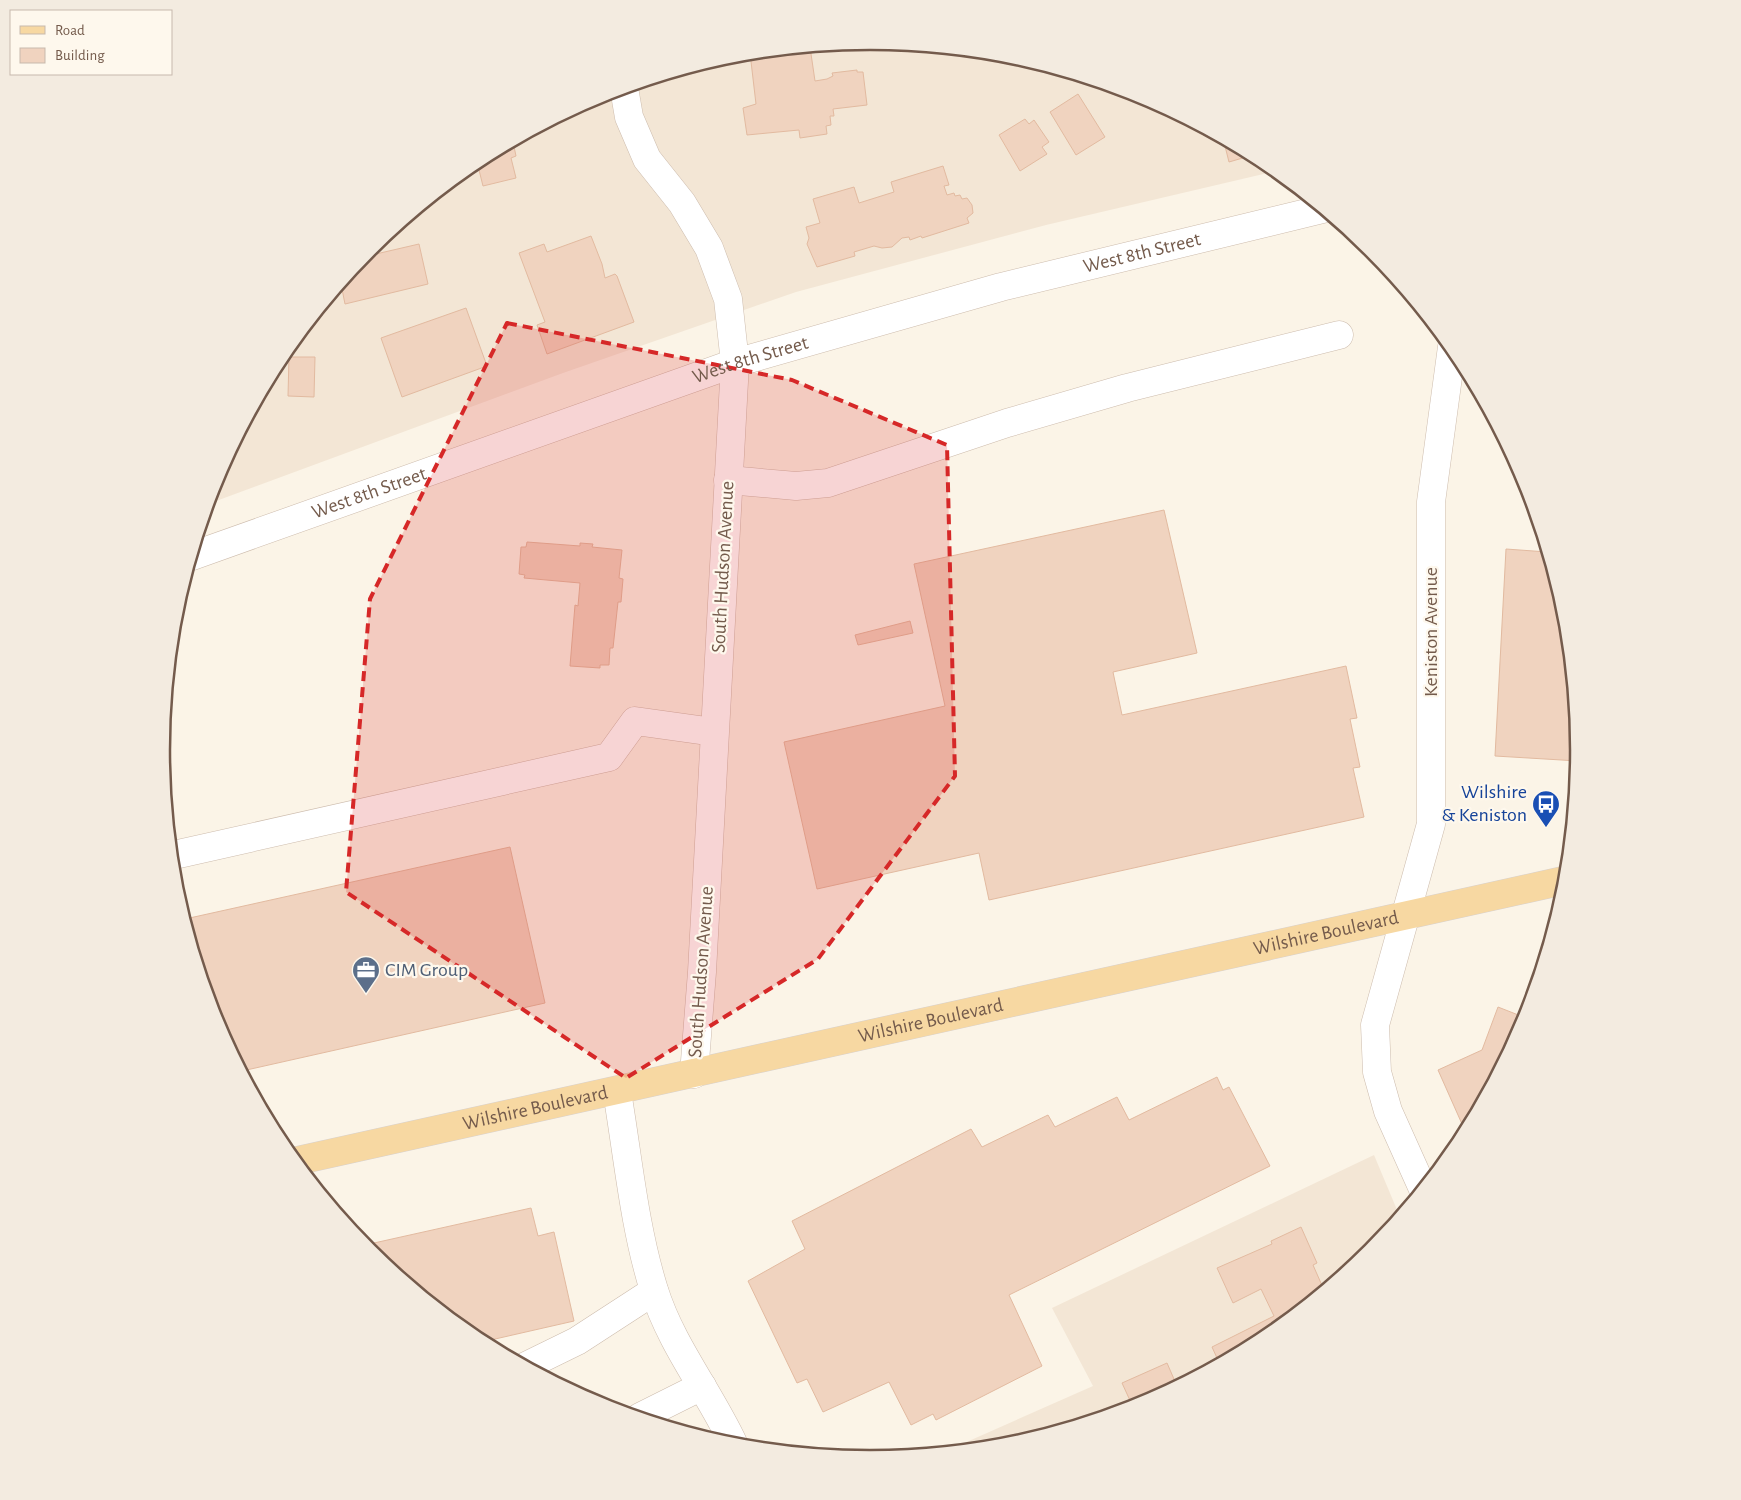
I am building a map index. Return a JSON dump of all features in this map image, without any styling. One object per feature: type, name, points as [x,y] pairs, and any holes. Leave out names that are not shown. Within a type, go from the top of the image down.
[{"type":"main road","name":"Wilshire Boulevard","points":[[303,1160],[617,1092],[1558,882]]},
{"type":"street","name":"South Hudson Avenue","points":[[625,95],[628,117],[647,159],[682,202],[709,248],[728,299],[735,363],[702,972],[694,1074]]},
{"type":"street","name":"West 8th Street","points":[[199,554],[735,363],[1001,287],[1316,211]]},
{"type":"street","points":[[728,480],[796,486],[828,483],[1007,423],[1109,393],[1339,335]]},
{"type":"street","name":"Keniston Avenue","points":[[1420,1183],[1388,1111],[1377,1072],[1375,1025],[1431,824],[1431,502],[1451,358]]},
{"type":"street","points":[[178,854],[609,757],[635,721],[714,732]]},
{"type":"street","points":[[617,1092],[641,1238],[654,1291],[674,1334],[729,1436]]},
{"type":"street","points":[[533,1363],[577,1341],[654,1291]]},
{"type":"street","points":[[647,1414],[702,1386]]},
{"type":"highlighted area","points":[[507,323],[792,380],[947,445],[955,776],[818,959],[626,1078],[346,892],[370,599]]},
{"type":"shaded area","points":[[825,51],[916,51],[962,56],[1007,63],[1052,74],[1096,87],[1138,103],[1180,122],[1221,144],[1266,173],[1046,225],[796,292],[563,373],[217,501],[243,440],[264,400],[288,361],[344,288],[376,255],[444,195],[520,144],[561,122],[645,87],[734,63]]},
{"type":"shaded area","points":[[1374,1155],[1398,1211],[1332,1276],[1297,1305],[1259,1332],[1180,1378],[1096,1413],[1007,1437],[962,1444],[1093,1386],[1052,1308]]},
{"type":"building","points":[[811,53],[815,81],[827,79],[833,76],[832,73],[857,70],[857,72],[863,72],[867,105],[833,109],[834,116],[830,116],[831,125],[826,126],[827,134],[800,138],[799,130],[747,135],[743,108],[756,104],[751,60]]},
{"type":"building","points":[[1078,94],[1105,137],[1076,155],[1050,112]]},
{"type":"building","points":[[1025,119],[1029,124],[1034,120],[1049,142],[1042,147],[1047,154],[1020,171],[999,135]]},
{"type":"building","points":[[1225,147],[1243,158],[1229,162]]},
{"type":"building","points":[[514,148],[516,156],[511,158],[516,178],[483,186],[479,170]]},
{"type":"building","points":[[943,166],[949,185],[944,186],[947,195],[954,193],[955,196],[960,195],[962,199],[967,198],[972,205],[973,213],[967,218],[969,223],[922,238],[921,236],[910,240],[909,237],[902,238],[892,247],[882,248],[874,246],[854,252],[855,256],[817,267],[807,244],[809,238],[806,227],[820,223],[813,199],[854,187],[859,203],[894,192],[891,182]]},
{"type":"building","points":[[591,236],[602,264],[605,278],[615,274],[617,276],[634,322],[547,354],[537,325],[545,322],[519,253],[544,244],[547,252]]},
{"type":"building","points":[[419,244],[428,284],[345,304],[342,290],[377,254]]},
{"type":"building","points":[[466,308],[487,366],[402,397],[381,338]]},
{"type":"building","points":[[291,357],[315,357],[314,397],[288,396],[289,360]]},
{"type":"building","points":[[1164,510],[1197,653],[1113,672],[1122,715],[1346,666],[1357,718],[1350,719],[1360,767],[1353,768],[1364,817],[989,900],[979,853],[817,889],[784,742],[945,706],[914,564]]},
{"type":"building","points":[[527,542],[580,546],[580,543],[593,544],[592,547],[622,550],[619,578],[623,579],[621,602],[618,602],[613,648],[610,648],[609,665],[600,665],[600,668],[570,666],[575,605],[578,606],[580,583],[524,578],[525,575],[519,574],[521,547],[526,547]]},
{"type":"building","points":[[1506,549],[1541,552],[1557,613],[1565,659],[1569,704],[1570,761],[1495,756]]},
{"type":"building","points":[[910,621],[913,633],[858,645],[855,635]]},
{"type":"building","points":[[510,847],[545,1003],[248,1070],[224,1018],[208,975],[191,918]]},
{"type":"building","points":[[1498,1007],[1518,1015],[1498,1060],[1462,1124],[1438,1070],[1482,1050]]},
{"type":"building","points":[[1217,1077],[1223,1090],[1229,1087],[1270,1166],[1009,1295],[1042,1366],[936,1420],[933,1414],[911,1425],[889,1382],[823,1412],[807,1379],[797,1383],[748,1281],[805,1249],[792,1221],[971,1129],[982,1147],[1048,1115],[1055,1127],[1117,1097],[1129,1120]]},
{"type":"building","points":[[531,1208],[538,1236],[554,1232],[574,1321],[494,1339],[444,1305],[409,1276],[374,1243]]},
{"type":"building","points":[[1301,1227],[1317,1263],[1313,1265],[1322,1285],[1259,1332],[1217,1358],[1212,1347],[1274,1316],[1261,1289],[1233,1303],[1217,1268],[1272,1244],[1271,1241]]},
{"type":"building","points":[[1167,1363],[1175,1380],[1130,1400],[1122,1383]]},
{"type":"place","name":"Wilshire & Keniston","points":[[1546,828]]},
{"type":"place","name":"CIM Group","points":[[366,994]]}]
